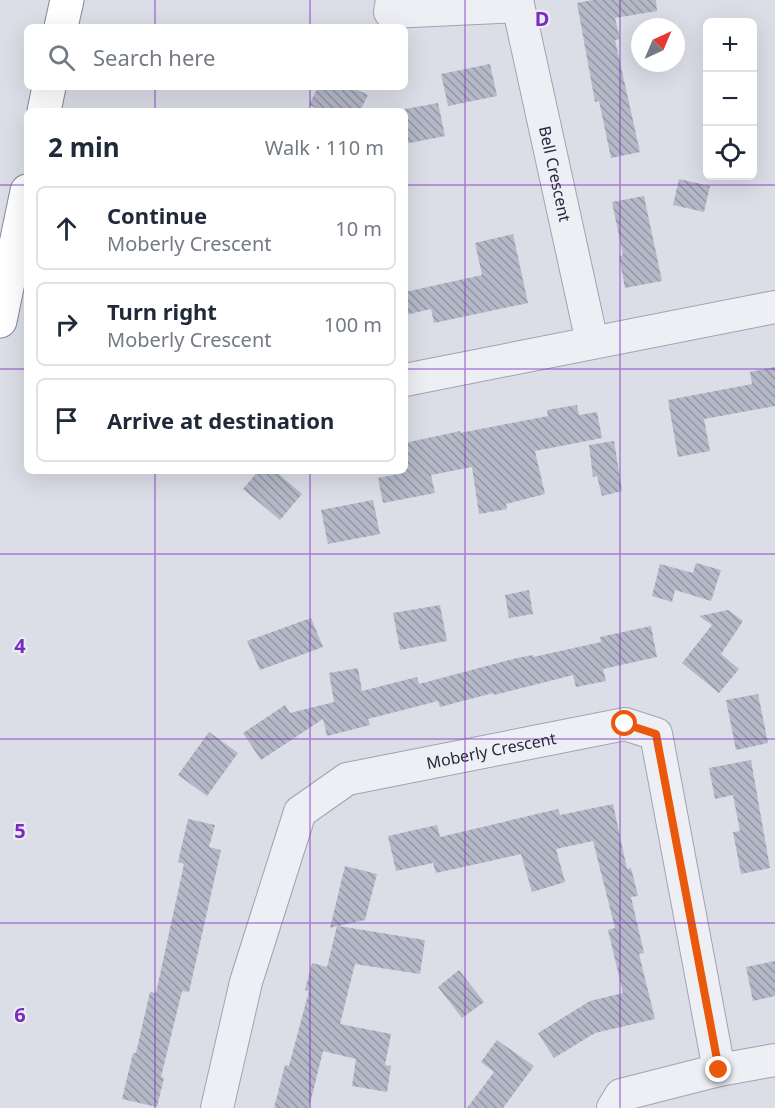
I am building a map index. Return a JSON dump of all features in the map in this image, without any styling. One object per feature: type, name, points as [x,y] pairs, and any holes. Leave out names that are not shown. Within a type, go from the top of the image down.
[{"type":"highway","points":[[62,24],[67,0]]},
{"type":"highway","points":[[45,108],[48,90]]},
{"type":"highway","points":[[0,321],[24,205]]},
{"type":"street","name":"Bell Crescent","points":[[392,0],[390,12],[518,3],[592,342]]},
{"type":"street","points":[[408,379],[775,306]]},
{"type":"street","name":"Moberly Crescent","points":[[217,1108],[246,982],[300,812],[347,778],[625,724],[656,734],[719,1070]]},
{"type":"street","points":[[613,1108],[621,1095],[719,1070],[775,1060]]},
{"type":"building","points":[[592,0],[656,0],[657,11],[615,18],[620,39],[615,40],[640,152],[611,158],[599,101],[595,102],[577,3]]},
{"type":"building","points":[[490,64],[497,96],[448,106],[441,74]]},
{"type":"building","points":[[316,90],[357,90],[368,95],[362,108],[316,108],[309,105]]},
{"type":"building","points":[[438,103],[445,136],[408,143],[408,108]]},
{"type":"building","points":[[679,179],[710,186],[704,212],[673,205]]},
{"type":"building","points":[[644,196],[662,281],[625,288],[619,256],[623,255],[612,202]]},
{"type":"building","points":[[513,234],[528,303],[434,323],[431,309],[408,314],[408,291],[482,275],[475,243]]},
{"type":"building","points":[[775,367],[775,406],[704,419],[710,451],[678,457],[668,400],[752,384],[750,372]]},
{"type":"building","points":[[577,405],[579,415],[597,412],[602,438],[535,451],[545,494],[506,504],[507,509],[479,514],[472,467],[431,475],[435,493],[383,503],[378,478],[408,474],[408,442],[548,416],[547,410]]},
{"type":"building","points":[[614,441],[622,491],[602,496],[597,476],[593,477],[589,445]]},
{"type":"building","points":[[256,474],[279,474],[302,494],[280,520],[243,489]]},
{"type":"building","points":[[373,500],[380,534],[328,544],[321,510]]},
{"type":"building","points":[[696,563],[721,570],[711,601],[675,590],[672,602],[652,596],[660,564],[693,573]]},
{"type":"building","points":[[529,590],[533,614],[509,618],[505,595]]},
{"type":"building","points":[[440,605],[447,641],[400,650],[393,613]]},
{"type":"building","points":[[728,610],[743,621],[721,654],[739,669],[719,693],[682,663],[712,625],[699,616]]},
{"type":"building","points":[[311,618],[323,647],[260,670],[247,641]]},
{"type":"building","points":[[651,626],[657,657],[603,669],[606,681],[576,687],[573,675],[440,707],[438,701],[368,719],[370,725],[327,736],[323,719],[261,760],[243,733],[285,705],[290,713],[334,702],[329,673],[358,668],[362,691],[417,677],[419,684],[517,658],[533,655],[533,657],[601,642],[600,637]]},
{"type":"building","points":[[758,694],[768,743],[736,750],[726,700]]},
{"type":"building","points":[[209,732],[238,753],[207,796],[178,775]]},
{"type":"building","points":[[751,760],[770,868],[741,874],[733,832],[740,831],[733,795],[715,799],[709,768]]},
{"type":"building","points":[[613,804],[627,869],[631,868],[638,896],[631,897],[644,953],[639,954],[655,1019],[595,1033],[554,1058],[538,1033],[590,1001],[623,993],[608,930],[615,928],[593,841],[556,849],[565,882],[532,892],[521,854],[436,873],[433,863],[396,871],[388,836],[437,825],[440,837],[558,809],[560,815]]},
{"type":"building","points":[[188,819],[215,825],[209,847],[221,850],[189,992],[182,991],[161,1077],[164,1078],[157,1107],[122,1099],[133,1053],[136,1053],[150,992],[156,993],[184,864],[178,862]]},
{"type":"building","points":[[345,866],[377,874],[365,920],[338,926],[425,940],[420,974],[355,964],[340,1024],[391,1034],[385,1065],[391,1066],[387,1092],[352,1086],[356,1059],[323,1051],[309,1108],[274,1108],[285,1065],[289,1066],[309,991],[305,990],[312,963],[327,967],[337,926],[330,928]]},
{"type":"building","points":[[775,961],[775,996],[753,1001],[746,967]]},
{"type":"building","points":[[459,970],[484,1002],[462,1018],[438,987]]},
{"type":"building","points":[[497,1040],[534,1066],[503,1108],[467,1108],[494,1072],[481,1062]]},
{"type":"route","points":[[625,724],[656,734],[719,1070]]}]
